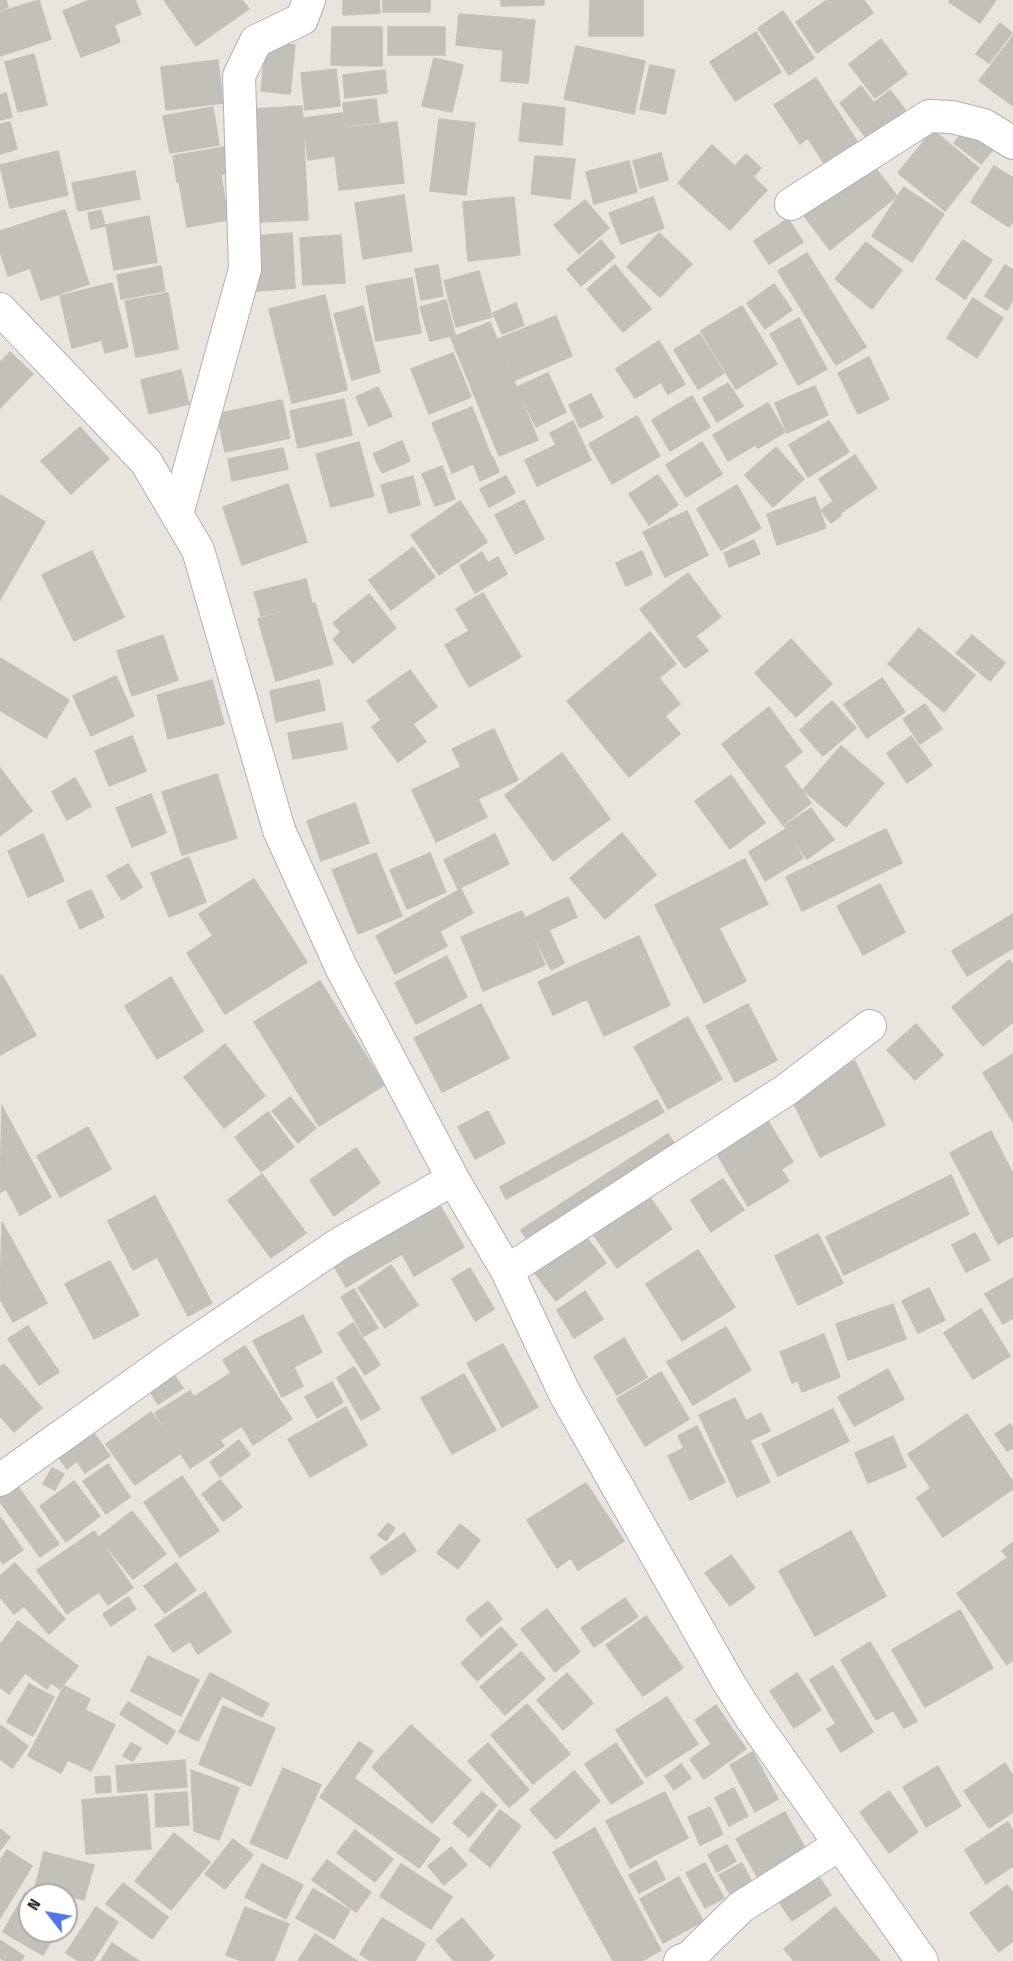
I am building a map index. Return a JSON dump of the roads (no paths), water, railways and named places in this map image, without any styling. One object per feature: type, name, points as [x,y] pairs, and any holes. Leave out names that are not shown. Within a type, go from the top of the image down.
[{"type":"street","points":[[177,514],[245,269],[239,76],[256,41],[302,19],[309,0]]},
{"type":"street","points":[[791,204],[929,116],[952,117],[984,125],[1013,143]]},
{"type":"street","points":[[0,309],[146,462],[198,550],[279,830],[341,967],[453,1179],[507,1271],[565,1394],[727,1680],[839,1845],[922,1961]]},
{"type":"street","points":[[507,1271],[786,1090],[870,1026]]},
{"type":"street","points":[[0,1479],[168,1360],[339,1244],[453,1179]]},
{"type":"street","points":[[680,1961],[690,1957],[741,1907],[839,1845]]}]
